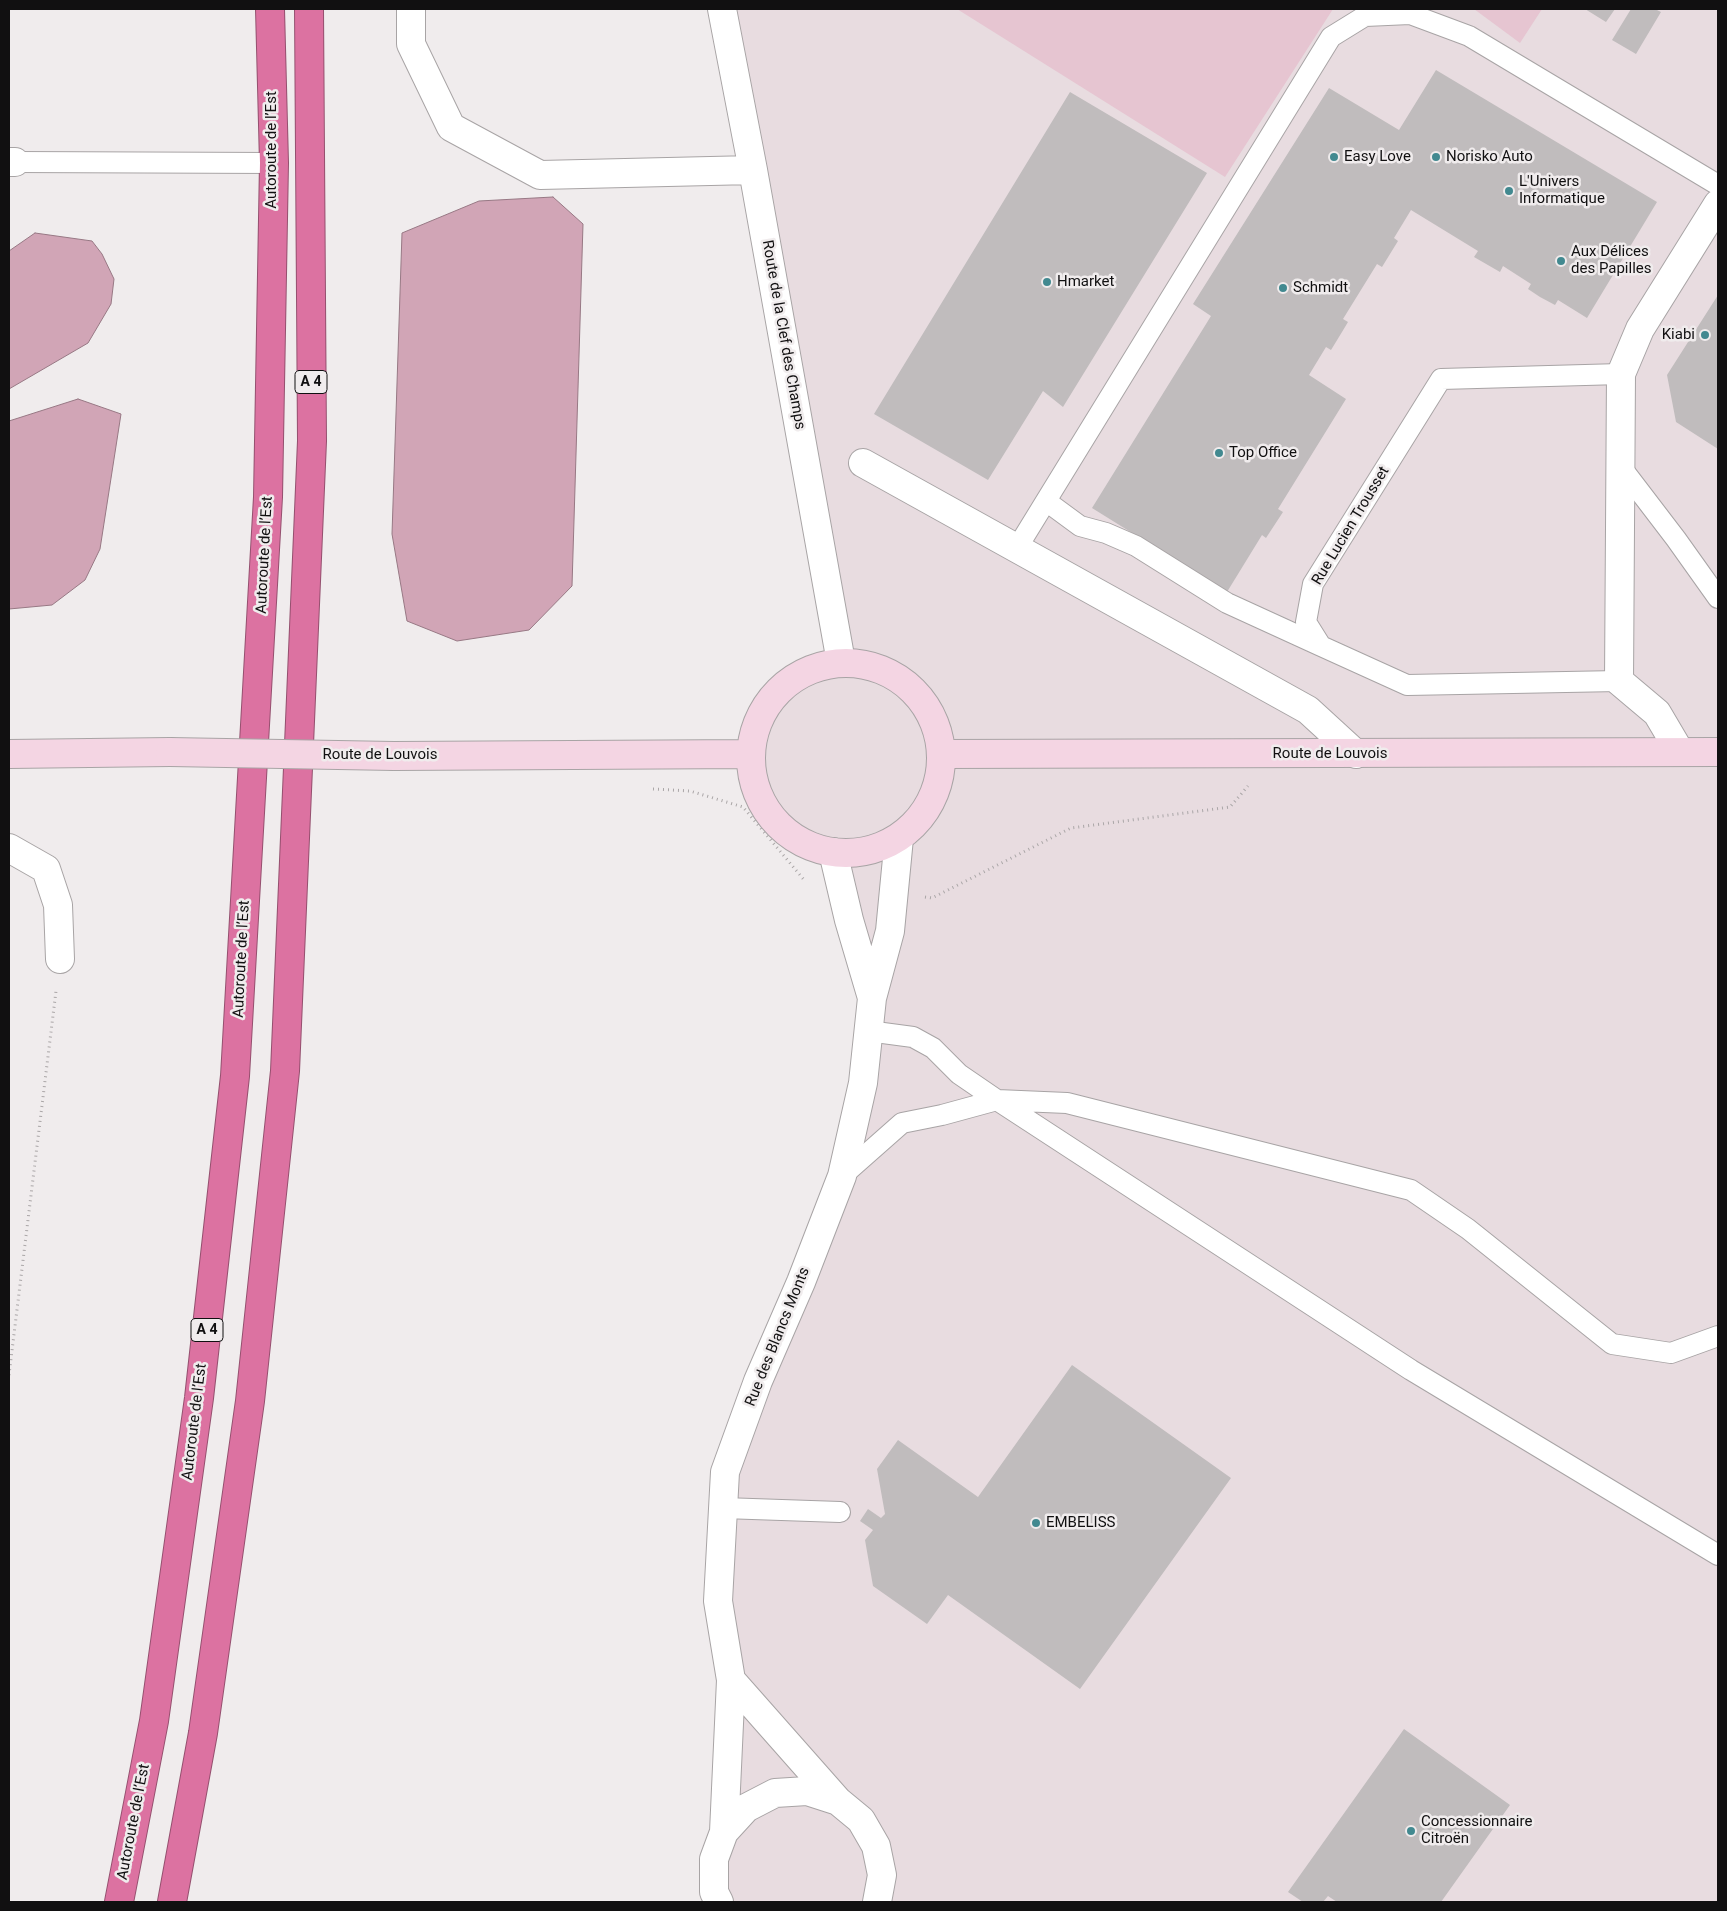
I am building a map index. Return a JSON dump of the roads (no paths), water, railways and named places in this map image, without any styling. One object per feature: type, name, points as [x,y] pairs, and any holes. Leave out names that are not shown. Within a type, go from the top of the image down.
[{"type":"highway","name":"Autoroute de l’Est","points":[[119,1902],[154,1721],[199,1398],[235,1076],[268,497],[274,163],[270,9]]},
{"type":"highway","name":"A 4","points":[[172,1902],[203,1733],[250,1401],[285,1071],[312,441],[309,9]]},
{"type":"main road","points":[[841,662],[871,666],[899,678],[921,698],[936,725],[942,754],[937,786],[922,816],[899,838],[878,848],[856,853],[833,852],[813,847],[783,829],[765,807],[754,782],[751,754],[756,726],[770,701],[789,681],[814,668],[841,662]]},
{"type":"main road","name":"Route de Louvois","points":[[9,754],[170,752],[394,756],[751,754]]},
{"type":"main road","name":"Route de Louvois","points":[[942,754],[1718,752]]},
{"type":"street","points":[[411,9],[411,44],[451,127],[540,175],[753,170]]},
{"type":"street","name":"Route de la Clef des Champs","points":[[722,9],[753,170],[841,662]]},
{"type":"street","points":[[1680,752],[1657,714],[1619,681],[1621,374],[1640,329],[1718,204]]},
{"type":"street","points":[[863,464],[1308,710],[1356,754]]},
{"type":"street","name":"Rue des Blancs Monts","points":[[724,1832],[731,1680],[718,1601],[725,1472],[758,1381],[801,1282],[842,1176],[862,1083],[872,998],[890,931],[899,838]]},
{"type":"street","points":[[9,848],[46,869],[58,905],[60,959]]},
{"type":"street","name":"Rue des Blancs Monts","points":[[833,852],[843,896],[872,998]]},
{"type":"street","points":[[731,1680],[838,1801],[862,1820],[876,1846],[882,1875],[877,1902]]},
{"type":"street","points":[[719,1902],[714,1892],[714,1859],[724,1832],[746,1808],[775,1793],[808,1791],[838,1801]]},
{"type":"lane","points":[[1017,548],[1331,37],[1366,16],[1410,14],[1469,36],[1718,185]]},
{"type":"lane","points":[[12,162],[274,163]]},
{"type":"lane","name":"Rue Lucien Trousset","points":[[1321,646],[1306,622],[1313,584],[1442,379],[1621,374]]},
{"type":"lane","points":[[1621,467],[1718,598]]},
{"type":"lane","points":[[1046,501],[1080,526],[1106,533],[1136,546],[1227,603],[1407,685],[1619,681]]},
{"type":"lane","points":[[868,1031],[913,1037],[933,1048],[959,1074],[997,1100],[1411,1370],[1718,1555]]},
{"type":"lane","points":[[842,1176],[902,1123],[942,1115],[997,1100],[1067,1103],[1411,1190],[1468,1229],[1612,1344],[1670,1352],[1718,1336]]},
{"type":"lane","points":[[724,1508],[840,1512]]},
{"type":"place","name":"Easy Love","points":[[1334,157]]},
{"type":"place","name":"Norisko Auto","points":[[1436,157]]},
{"type":"place","name":"L'Univers Informatique","points":[[1509,191]]},
{"type":"place","name":"Aux Délices des Papilles","points":[[1561,261]]},
{"type":"place","name":"Hmarket","points":[[1047,282]]},
{"type":"place","name":"Schmidt","points":[[1283,288]]},
{"type":"place","name":"Kiabi","points":[[1705,335]]},
{"type":"place","name":"Top Office","points":[[1219,453]]},
{"type":"place","name":"EMBELISS","points":[[1036,1523]]},
{"type":"place","name":"Concessionnaire Citroën","points":[[1411,1831]]}]
